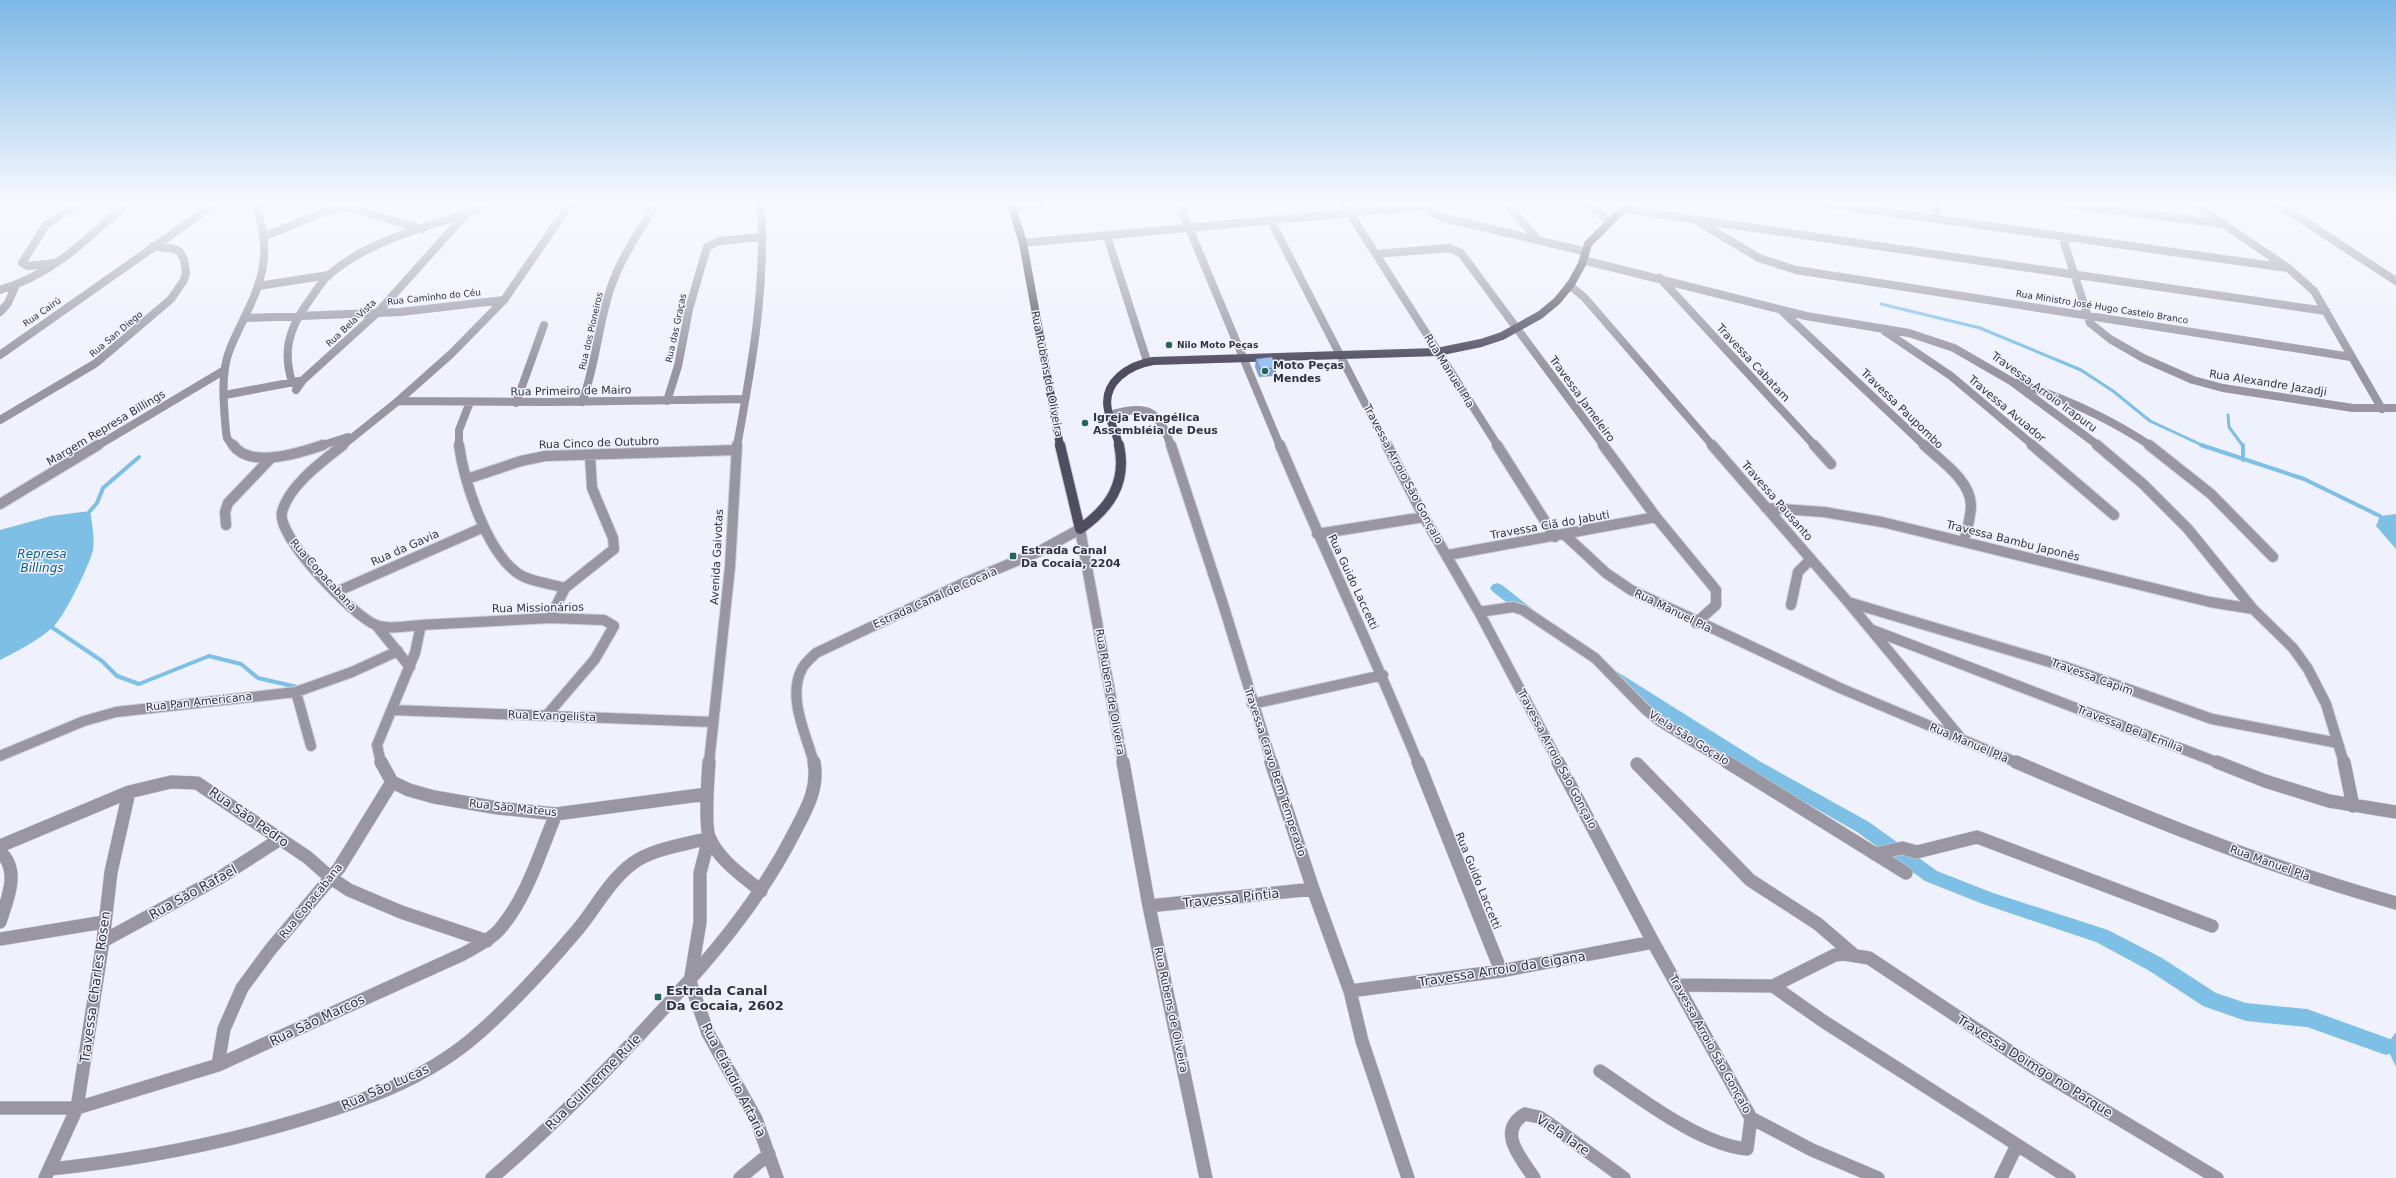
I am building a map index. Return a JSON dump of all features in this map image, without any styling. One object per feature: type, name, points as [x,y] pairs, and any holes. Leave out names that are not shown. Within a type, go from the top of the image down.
[{"type":"main road","name":"Rua Rubens de Oliveira","points":[[1026,259],[1054,420],[1080,528]]},
{"type":"main road","name":"Estrada Canal de Cocaia","points":[[1080,528],[1095,520],[1109,507],[1116,496],[1120,454],[1116,434],[1109,415],[1108,401],[1118,376],[1130,367],[1147,361],[1437,352],[1480,344],[1517,329],[1545,313],[1569,285],[1581,259]]},
{"type":"street","points":[[24,259],[22,263],[28,266],[57,263]]},
{"type":"street","points":[[0,290],[28,282],[62,259]]},
{"type":"street","name":"Rua Cairú","points":[[0,355],[135,259]]},
{"type":"street","name":"Rua San Diego","points":[[0,420],[82,373],[110,352],[171,300],[184,280],[186,273],[183,259]]},
{"type":"street","points":[[265,259],[258,286],[230,350],[223,371],[227,436],[233,447],[253,456],[271,458],[353,435]]},
{"type":"street","points":[[292,382],[286,366],[288,334],[298,316],[329,275],[352,259]]},
{"type":"street","name":"Rua Bela Vista","points":[[296,390],[303,380],[378,312],[426,259]]},
{"type":"street","name":"Rua Copacabana","points":[[421,625],[401,627],[376,625],[358,614],[294,546],[283,526],[282,512],[291,494],[311,471],[353,435],[398,401],[451,354],[504,300],[532,259]]},
{"type":"street","name":"Rua dos Pioneiros","points":[[582,402],[589,384],[611,287],[624,259]]},
{"type":"street","name":"Rua das Graças","points":[[667,401],[682,352],[689,309],[704,259]]},
{"type":"street","name":"Avenida Gaivotas","points":[[710,838],[708,794],[712,722],[730,566],[736,450],[744,399],[755,351],[760,308],[762,259]]},
{"type":"street","points":[[1114,259],[1147,361]]},
{"type":"street","name":"Rua Guido Laccetti","points":[[1202,259],[1317,534],[1383,675],[1501,971]]},
{"type":"street","name":"Travessa Arroio São Gonçalo","points":[[1290,259],[1424,517],[1448,555],[1653,942],[1751,1118],[1747,1149],[1734,1147],[1697,1131],[1600,1071]]},
{"type":"street","name":"Rua Manuel Pla","points":[[1379,259],[1437,352],[1560,536],[1618,583],[1696,623],[1846,691],[2112,803],[2234,850],[2331,885],[2396,903]]},
{"type":"street","name":"Travessa Jameleiro","points":[[1464,259],[1656,517],[1708,578],[1718,595],[1716,607],[1696,623]]},
{"type":"street","name":"Travessa Arroio Irapuru","points":[[1596,259],[1659,278],[1781,310],[1834,322],[1909,333],[1954,348],[1978,360],[2011,381],[2078,429],[2143,484],[2188,529],[2253,609],[2282,635],[2308,669],[2326,704],[2338,743],[2353,806]]},
{"type":"street","name":"Rua Ministro José Hugo Castelo Branco","points":[[1762,259],[1796,270],[1923,288],[2088,316],[2350,357]]},
{"type":"street","points":[[1964,259],[2326,311]]},
{"type":"street","name":"Rua Alexandre Jazadji","points":[[2070,259],[2088,316],[2094,328],[2115,341],[2170,370],[2199,383],[2342,406],[2382,409],[2396,408]]},
{"type":"street","points":[[2224,259],[2288,268]]},
{"type":"street","points":[[2275,259],[2288,268],[2314,291],[2350,357],[2382,409]]},
{"type":"street","points":[[2359,259],[2396,281]]},
{"type":"street","points":[[258,286],[329,275]]},
{"type":"street","name":"Travessa Cabatam","points":[[1659,278],[1831,464]]},
{"type":"street","name":"Travessa Pausanto","points":[[1569,285],[1584,297],[1811,559],[1960,739]]},
{"type":"street","points":[[0,312],[8,303],[14,287]]},
{"type":"street","name":"Rua Caminho do Céu","points":[[245,318],[378,312],[504,300]]},
{"type":"street","name":"Travessa Paupombo","points":[[1781,310],[1962,481],[1968,490],[1972,504],[1964,541]]},
{"type":"street","points":[[516,402],[544,325]]},
{"type":"street","name":"Travessa Avuador","points":[[1880,328],[1951,376],[2114,515]]},
{"type":"street","name":"Margem Represa Billings","points":[[0,504],[223,371]]},
{"type":"street","points":[[225,395],[303,380]]},
{"type":"street","points":[[2011,381],[2064,399],[2139,438],[2203,486],[2273,557]]},
{"type":"street","name":"Rua Primeiro de Mairo","points":[[398,401],[582,402],[744,399]]},
{"type":"street","points":[[470,402],[457,438],[467,479],[484,527],[506,564],[516,572],[565,588]]},
{"type":"street","name":"Travessa Cravo Bem Temperado","points":[[1109,415],[1137,409],[1151,411],[1160,418],[1165,428],[1223,604],[1252,704],[1313,889],[1350,991],[1362,1042],[1408,1178]]},
{"type":"street","name":"Rua Cinco de Outubro","points":[[467,479],[531,458],[590,454],[736,450]]},
{"type":"street","points":[[550,618],[565,588],[614,549],[613,538],[592,488],[590,454]]},
{"type":"street","points":[[226,525],[225,512],[228,503],[271,458]]},
{"type":"street","name":"Travessa Bambu Japonês","points":[[1766,508],[1851,516],[1964,541],[2210,602],[2253,609]]},
{"type":"street","points":[[1317,534],[1424,517]]},
{"type":"street","name":"Travessa Ciã do Jabuti","points":[[1448,555],[1560,536],[1656,517]]},
{"type":"street","name":"Rua da Gavia","points":[[336,592],[484,527]]},
{"type":"street","name":"Estrada Canal de Cocaia","points":[[690,982],[761,891],[795,831],[815,785],[812,754],[799,712],[797,694],[799,677],[804,663],[816,653],[966,582],[1038,552],[1080,528]]},
{"type":"street","name":"Rua Rubens de Oliveira","points":[[1080,528],[1149,906],[1206,1178]]},
{"type":"street","points":[[1791,605],[1798,572],[1811,559]]},
{"type":"street","name":"Travessa Capim","points":[[1848,602],[2063,666],[2205,717],[2234,724],[2338,743]]},
{"type":"street","name":"Viela São Goçalo","points":[[1479,612],[1513,607],[1523,610],[1595,658],[1645,709],[1661,722],[1877,853],[1906,874]]},
{"type":"street","name":"Rua Missionários","points":[[421,625],[550,618],[604,620],[614,626],[611,634],[597,654],[547,716]]},
{"type":"street","points":[[376,625],[410,667]]},
{"type":"street","points":[[392,782],[382,768],[377,750],[380,736],[415,654],[421,625]]},
{"type":"street","name":"Travessa Bela Emília","points":[[1870,629],[2265,781],[2311,796],[2353,806],[2396,812]]},
{"type":"street","name":"Rua Pan Americana","points":[[0,756],[84,721],[116,712],[218,699],[296,692],[345,675],[398,651]]},
{"type":"street","points":[[1252,704],[1383,675]]},
{"type":"street","points":[[296,692],[311,746]]},
{"type":"street","name":"Rua Evangelista","points":[[392,710],[712,722]]},
{"type":"street","points":[[1637,764],[1745,874],[1764,890],[1818,924],[1854,955]]},
{"type":"street","name":"Rua São Pedro","points":[[0,846],[129,792],[171,782],[197,783],[307,857],[331,878],[349,890],[379,903],[487,941]]},
{"type":"street","name":"Rua Copacabana","points":[[218,1065],[224,1030],[239,995],[281,937],[331,878],[372,818],[392,782]]},
{"type":"street","name":"Rua São Mateus","points":[[392,782],[409,790],[434,797],[498,808],[556,814],[708,794]]},
{"type":"street","name":"Travessa Charles Rosen","points":[[48,1174],[77,1108],[103,941],[111,872],[129,792]]},
{"type":"street","name":"Rua São Marcos","points":[[0,1108],[77,1108],[218,1065],[463,954],[487,941],[507,920],[525,884],[556,814]]},
{"type":"street","points":[[1877,853],[1900,849],[1917,852],[1977,837],[2212,926]]},
{"type":"street","points":[[710,838],[728,864],[761,891]]},
{"type":"street","points":[[690,982],[700,922],[700,873],[710,838]]},
{"type":"street","name":"Rua São Lucas","points":[[48,1174],[166,1155],[254,1134],[348,1105],[415,1077],[472,1039],[498,1014],[579,928],[632,864],[644,857],[710,838]]},
{"type":"street","name":"Rua São Rafael","points":[[103,941],[245,863],[280,839]]},
{"type":"street","points":[[0,852],[9,860],[11,867],[10,884],[0,922]]},
{"type":"street","name":"Travessa Píntia","points":[[1149,906],[1313,889]]},
{"type":"street","points":[[0,939],[104,922]]},
{"type":"street","name":"Travessa Arroio da Cigana","points":[[1350,991],[1501,971],[1653,942]]},
{"type":"street","points":[[1678,985],[1773,986],[1827,958],[1844,954],[1854,955]]},
{"type":"street","name":"Travessa Doimgo no Parque","points":[[1854,955],[1875,961],[2041,1072],[2217,1178]]},
{"type":"street","name":"Rua Cláudio Artaria","points":[[690,982],[708,1033],[748,1103],[770,1154],[777,1178]]},
{"type":"street","name":"Rua Guilherme Rule","points":[[492,1178],[591,1087],[690,982]]},
{"type":"street","points":[[1773,986],[1818,1018],[2069,1178]]},
{"type":"street","name":"Viela Iare","points":[[1534,1178],[1511,1139],[1511,1126],[1514,1120],[1525,1114],[1539,1117],[1547,1122],[1624,1178]]},
{"type":"street","points":[[1751,1118],[1812,1150],[1878,1178]]},
{"type":"street","points":[[2001,1178],[2017,1145]]},
{"type":"street","points":[[740,1178],[770,1154]]},
{"type":"water","name":"Represa Billings","points":[[90,511],[94,545],[93,550],[82,579],[63,614],[52,628],[40,637],[0,660],[0,530],[51,516]]},
{"type":"water","points":[[2396,514],[2396,549],[2376,526],[2380,516]]},
{"type":"water","points":[[2396,1032],[2396,1067],[2386,1046]]},
{"type":"building","points":[[1272,357],[1276,368],[1260,369],[1256,359]]},
{"type":"waterway","points":[[1881,304],[1980,328],[2081,370],[2113,391],[2150,421],[2204,446]]},
{"type":"waterway","points":[[2228,415],[2229,427],[2243,446]]},
{"type":"waterway","points":[[2204,446],[2243,459]]},
{"type":"waterway","points":[[2243,446],[2243,459]]},
{"type":"waterway","points":[[90,511],[97,503],[103,488],[139,457]]},
{"type":"waterway","points":[[2243,459],[2304,479],[2380,516]]},
{"type":"waterway","points":[[1497,588],[1530,614]]},
{"type":"waterway","points":[[53,628],[102,661],[117,676],[139,684],[209,656],[241,664],[258,678],[297,687]]},
{"type":"waterway","points":[[1616,676],[1667,712],[1755,766],[1863,827],[1931,876],[1989,899],[2102,936],[2155,964],[2210,1000],[2246,1012],[2307,1018],[2386,1046]]},
{"type":"place","name":"Nilo Moto Peças","points":[[1169,345]]},
{"type":"place","name":"Moto Peças Mendes","points":[[1265,371]]},
{"type":"place","name":"Igreja Evangélica Assembléia de Deus","points":[[1085,423]]},
{"type":"place","name":"Estrada Canal Da Cocaia, 2204","points":[[1013,556]]},
{"type":"place","name":"Estrada Canal Da Cocaia, 2602","points":[[658,997]]}]
